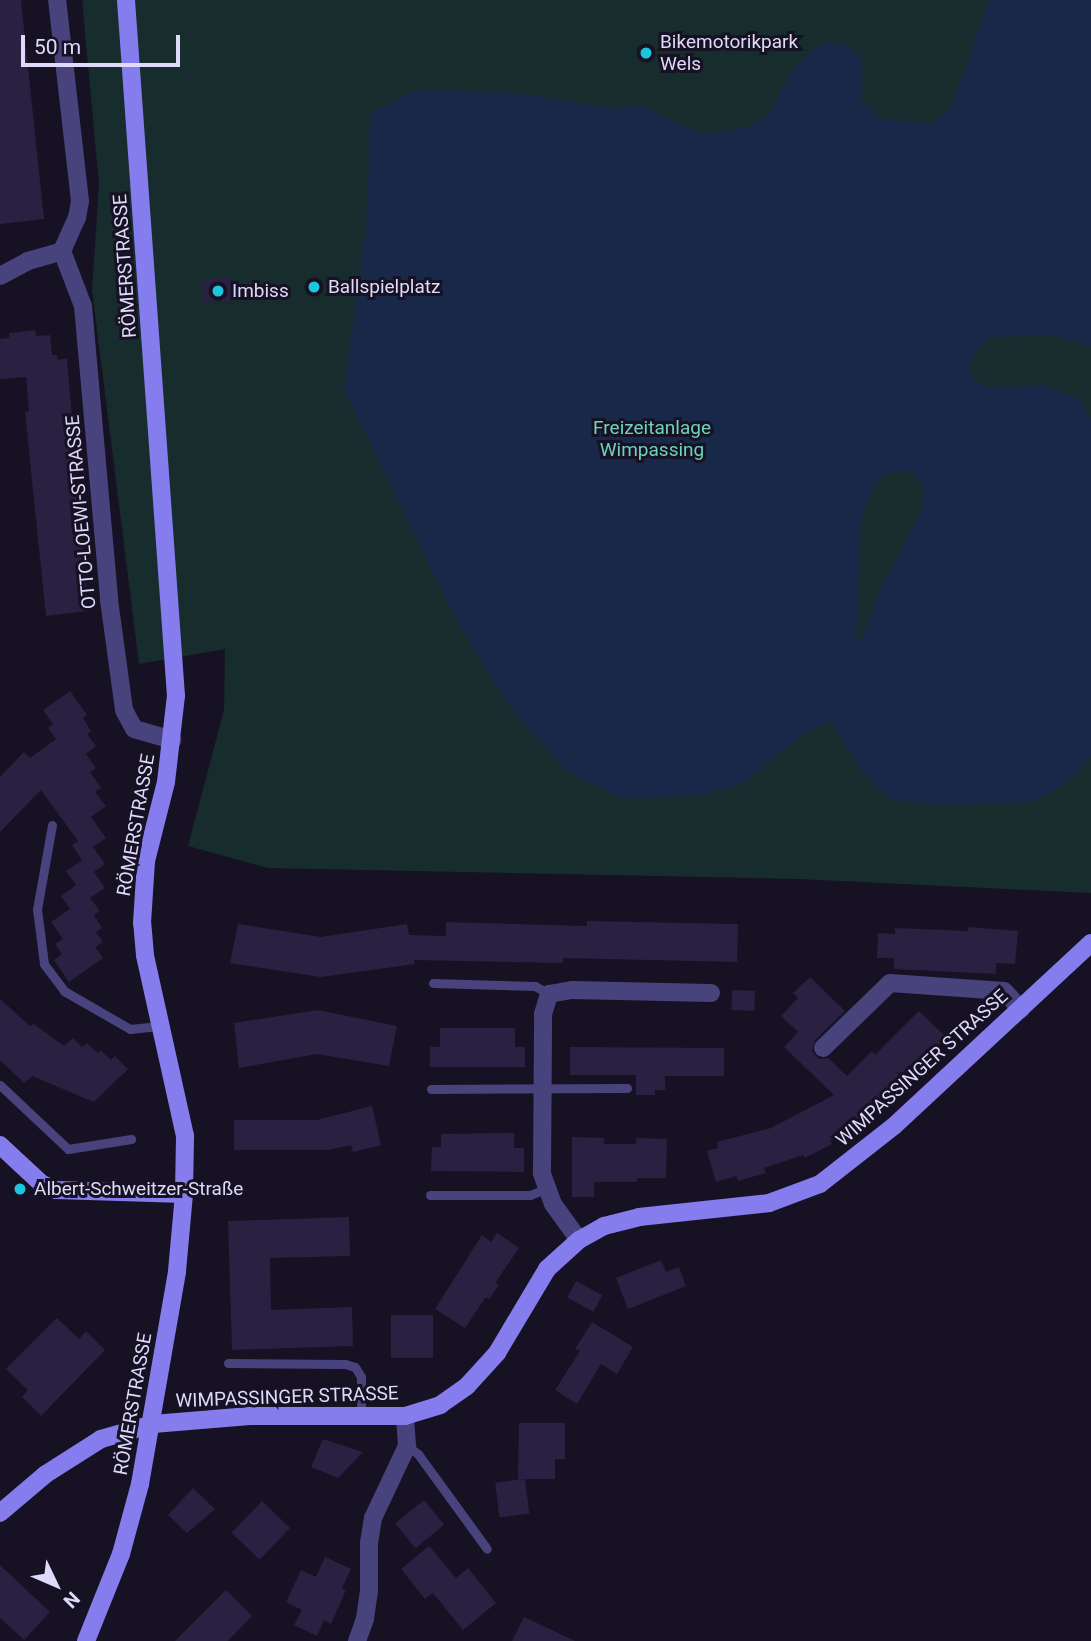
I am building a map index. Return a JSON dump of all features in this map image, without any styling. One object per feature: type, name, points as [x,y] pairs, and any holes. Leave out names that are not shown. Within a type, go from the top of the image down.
[{"type":"main road","name":"RÖMERSTRASSE","points":[[86,1641],[121,1554],[153,1424],[177,1271],[184,1194],[185,1136],[145,955],[143,892],[172,740],[176,696],[173,618],[126,0]]},
{"type":"main road","name":"WIMPASSINGER STRASSE","points":[[0,1513],[47,1474],[101,1439],[153,1424],[250,1416],[405,1416],[440,1405],[467,1386],[497,1353],[547,1269],[579,1240],[604,1226],[639,1217],[769,1203],[820,1184],[894,1126],[1091,943]]},
{"type":"main road","points":[[0,1145],[42,1184],[56,1190],[184,1194]]},
{"type":"street","points":[[0,276],[28,261],[62,251],[74,230],[80,201],[57,0]]},
{"type":"street","name":"OTTO-LOEWI-STRASSE","points":[[62,251],[83,306],[109,600],[124,710],[134,729],[172,740]]},
{"type":"street","points":[[823,1048],[890,983],[1004,991],[1021,1009]]},
{"type":"street","points":[[579,1240],[546,1189],[542,1173],[543,1014],[549,994],[572,990],[711,993]]},
{"type":"street","points":[[357,1641],[367,1605],[373,1518],[407,1446],[405,1416]]},
{"type":"lane","points":[[52,825],[37,909],[44,964],[64,990],[130,1029],[161,1026]]},
{"type":"lane","points":[[433,983],[535,986],[549,994]]},
{"type":"lane","points":[[0,1085],[68,1149],[131,1139]]},
{"type":"lane","points":[[430,1089],[626,1088]]},
{"type":"lane","points":[[430,1195],[530,1195],[546,1189]]},
{"type":"lane","points":[[228,1363],[345,1364],[355,1367],[361,1377],[361,1416]]},
{"type":"lane","points":[[407,1446],[418,1454],[487,1549]]},
{"type":"green space","name":"Freizeitanlage Wimpassing","points":[[82,0],[1091,0],[1091,893],[798,879],[268,868],[188,846],[224,710],[225,649],[139,664],[92,290],[99,185]]},
{"type":"water","points":[[989,0],[1091,0],[1091,346],[1043,334],[990,338],[974,354],[969,370],[974,380],[987,387],[1045,386],[1081,400],[1091,419],[1091,757],[1067,783],[1032,802],[945,805],[891,800],[863,773],[831,722],[807,731],[740,785],[695,796],[621,798],[568,772],[512,710],[458,623],[344,390],[366,228],[371,112],[418,90],[469,91],[526,94],[615,109],[640,105],[700,134],[749,127],[767,117],[791,73],[806,55],[824,42],[845,45],[862,58],[862,101],[882,119],[933,123],[952,106]],"holes":[[[889,472],[914,472],[923,487],[921,513],[883,584],[861,639],[856,642],[861,522],[874,484]]]},
{"type":"building","points":[[0,0],[21,0],[44,219],[0,224]]},
{"type":"building","name":"Imbiss","points":[[232,278],[233,301],[203,302],[202,279]]},
{"type":"building","points":[[35,330],[36,336],[50,335],[52,355],[57,355],[58,360],[67,358],[88,611],[46,616],[25,412],[29,411],[26,377],[0,379],[0,339],[9,338],[9,333]]},
{"type":"building","points":[[70,691],[87,715],[83,718],[91,731],[87,734],[96,746],[86,754],[96,768],[90,772],[101,788],[95,792],[106,806],[91,817],[106,838],[93,847],[105,864],[94,872],[105,888],[90,898],[100,911],[94,915],[102,928],[96,932],[103,942],[95,947],[103,958],[69,982],[54,960],[62,954],[55,944],[63,939],[51,922],[70,909],[61,896],[76,885],[66,871],[82,860],[72,845],[78,841],[41,790],[0,832],[0,777],[24,752],[30,758],[56,739],[48,728],[53,724],[43,710]]},
{"type":"building","points":[[587,921],[738,924],[737,962],[563,958],[563,963],[414,960],[415,964],[321,977],[230,963],[238,924],[321,937],[407,924],[409,935],[446,936],[446,922],[587,926]]},
{"type":"building","points":[[968,927],[1018,931],[1015,964],[996,963],[996,974],[894,969],[894,958],[877,958],[878,933],[895,934],[895,928],[968,931]]},
{"type":"building","points":[[810,977],[845,1011],[815,1040],[812,1051],[819,1059],[828,1058],[847,1076],[872,1051],[875,1055],[919,1011],[946,1037],[938,1045],[943,1051],[925,1069],[920,1065],[875,1113],[871,1109],[855,1125],[837,1134],[838,1137],[830,1141],[832,1144],[805,1158],[803,1155],[764,1168],[766,1173],[738,1181],[736,1176],[716,1182],[707,1151],[718,1148],[717,1142],[771,1128],[834,1095],[784,1047],[798,1032],[781,1016],[798,998],[793,993]]},
{"type":"building","points":[[732,990],[755,991],[754,1011],[731,1010]]},
{"type":"building","points":[[0,999],[30,1026],[34,1024],[64,1046],[73,1038],[82,1047],[87,1043],[98,1053],[101,1050],[111,1060],[115,1056],[128,1069],[94,1102],[32,1076],[24,1083],[0,1060]]},
{"type":"building","points":[[318,1010],[397,1026],[389,1066],[317,1054],[239,1068],[234,1023]]},
{"type":"building","points":[[440,1028],[515,1028],[515,1047],[525,1047],[525,1067],[430,1067],[430,1047],[440,1047]]},
{"type":"building","points":[[570,1047],[724,1048],[724,1076],[665,1076],[665,1090],[655,1090],[655,1095],[636,1095],[636,1075],[570,1075]]},
{"type":"building","points":[[372,1106],[381,1145],[353,1152],[351,1145],[329,1150],[234,1150],[234,1120],[317,1120]]},
{"type":"building","points":[[514,1133],[514,1148],[524,1148],[524,1172],[431,1171],[432,1147],[441,1147],[441,1134]]},
{"type":"building","points":[[572,1137],[604,1138],[604,1144],[636,1144],[636,1138],[667,1139],[666,1178],[637,1178],[637,1182],[594,1182],[594,1197],[572,1197]]},
{"type":"building","points":[[349,1217],[350,1256],[270,1258],[271,1310],[352,1307],[353,1346],[232,1350],[228,1221]]},
{"type":"building","points":[[497,1233],[519,1248],[495,1283],[499,1285],[489,1299],[486,1297],[465,1328],[435,1309],[482,1235],[491,1242]]},
{"type":"building","points":[[661,1260],[666,1272],[679,1267],[686,1286],[628,1309],[616,1278]]},
{"type":"building","points":[[576,1281],[602,1295],[594,1312],[567,1298]]},
{"type":"building","points":[[391,1315],[433,1315],[433,1358],[391,1358]]},
{"type":"building","points":[[57,1318],[79,1339],[86,1331],[105,1350],[41,1416],[22,1397],[28,1390],[6,1369]]},
{"type":"building","points":[[592,1322],[633,1347],[617,1374],[601,1364],[577,1404],[555,1390],[580,1351],[575,1349]]},
{"type":"building","points":[[519,1423],[565,1423],[565,1459],[555,1459],[555,1479],[518,1479]]},
{"type":"building","points":[[323,1439],[363,1452],[338,1478],[311,1467]]},
{"type":"building","points":[[525,1479],[529,1514],[499,1517],[495,1483]]},
{"type":"building","points":[[193,1488],[215,1509],[187,1533],[168,1515]]},
{"type":"building","points":[[424,1500],[444,1525],[415,1548],[395,1523]]},
{"type":"building","points":[[262,1501],[290,1528],[259,1560],[231,1533]]},
{"type":"building","points":[[429,1546],[456,1578],[468,1568],[496,1603],[463,1630],[433,1593],[425,1599],[401,1569]]},
{"type":"building","points":[[325,1557],[351,1569],[342,1588],[346,1590],[331,1624],[324,1620],[317,1636],[294,1625],[302,1610],[286,1602],[301,1570],[316,1577]]},
{"type":"building","points":[[0,1565],[50,1612],[24,1640],[0,1618]]},
{"type":"building","points":[[226,1590],[252,1616],[228,1641],[175,1641]]},
{"type":"building","points":[[524,1617],[575,1641],[512,1641]]},
{"type":"place","name":"Bikemotorikpark Wels","points":[[646,53]]},
{"type":"place","name":"Ballspielplatz","points":[[314,287]]},
{"type":"place","name":"Imbiss","points":[[218,291]]},
{"type":"place","name":"Albert-Schweitzer-Straße","points":[[20,1189]]}]
